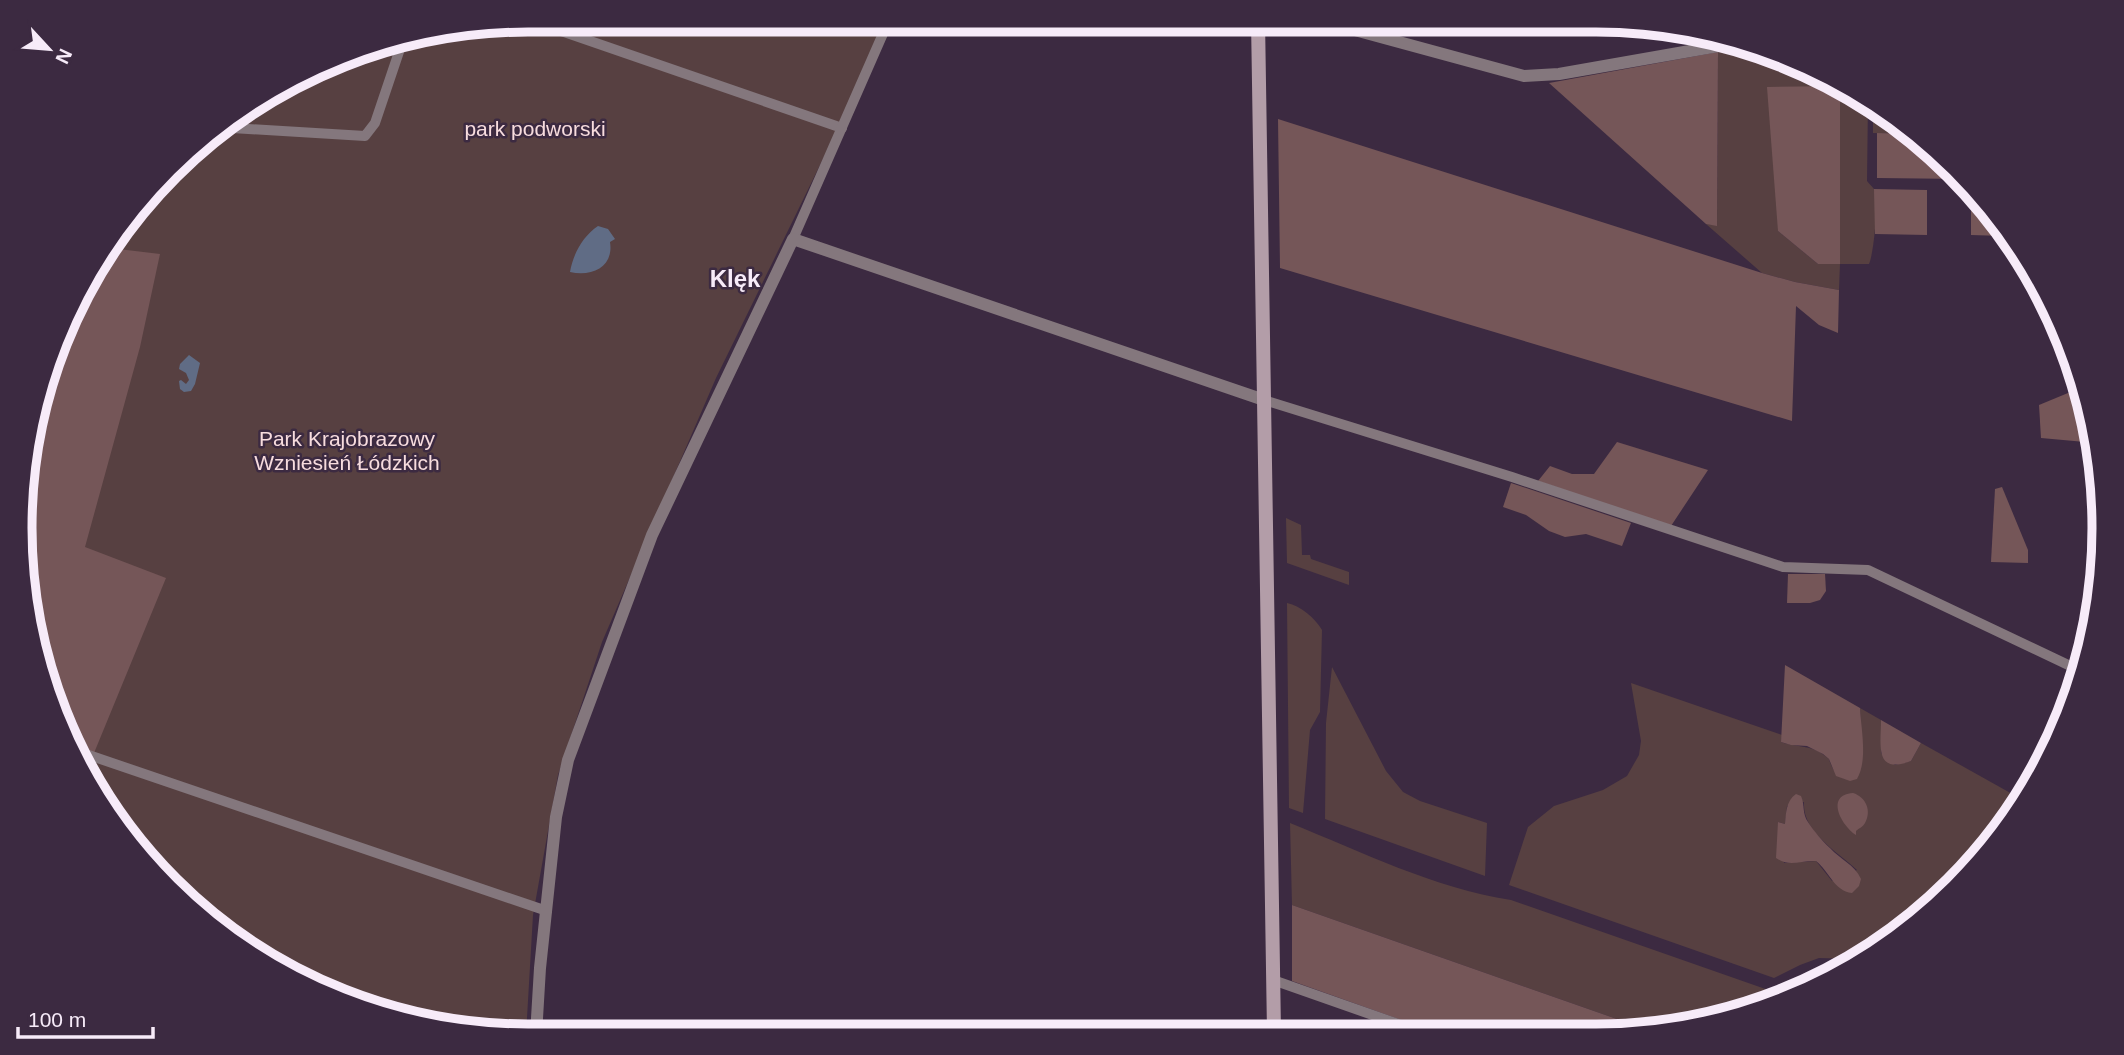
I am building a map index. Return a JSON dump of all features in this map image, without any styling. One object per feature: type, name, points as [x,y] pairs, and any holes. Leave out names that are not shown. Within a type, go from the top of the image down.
[{"type":"main road","points":[[1258,32],[1274,1024]]},
{"type":"street","points":[[564,32],[842,128]]},
{"type":"street","points":[[537,1024],[556,817],[563,778],[611,641],[666,503],[793,239],[885,32]]},
{"type":"street","points":[[1362,32],[1524,76],[1559,74],[1712,45]]},
{"type":"street","points":[[234,128],[365,136],[375,123],[399,48]]},
{"type":"street","points":[[793,239],[1264,400],[1499,473],[1783,567],[1868,570],[2072,667]]},
{"type":"street","points":[[87,754],[547,911]]},
{"type":"street","points":[[1273,980],[1398,1024]]},
{"type":"green space","name":"Park Krajobrazowy Wzniesień Łódzkich","points":[[881,32],[840,124],[716,378],[602,642],[558,775],[533,915],[527,1024],[431,1014],[399,1007],[338,986],[279,957],[200,900],[155,855],[134,829],[98,776],[69,717],[48,656],[36,592],[32,528],[36,463],[48,399],[69,338],[98,279],[115,252],[155,200],[177,177],[200,155],[252,115],[279,98],[338,69],[399,48],[495,33]]},
{"type":"green space","points":[[1730,50],[1786,69],[1868,112],[1867,181],[1874,189],[1876,203],[1873,249],[1869,264],[1840,264],[1839,290],[1762,273],[1706,224],[1717,225],[1718,52]],"holes":[[[1838,189],[1840,263],[1818,264],[1778,231]]]},
{"type":"green space","points":[[1873,116],[1897,134],[1873,133]]},
{"type":"green space","points":[[1286,518],[1301,525],[1302,555],[1310,555],[1311,559],[1349,572],[1349,585],[1287,563]]},
{"type":"green space","points":[[1287,603],[1307,613],[1322,630],[1320,712],[1310,730],[1303,813],[1289,808]]},
{"type":"green space","points":[[1332,667],[1386,771],[1403,792],[1420,801],[1487,823],[1485,876],[1325,819],[1326,723]]},
{"type":"green space","points":[[1631,683],[1782,735],[1781,742],[1823,754],[1839,776],[1847,779],[1857,778],[1862,760],[1860,708],[1881,720],[1881,753],[1895,765],[1911,761],[1921,743],[2014,795],[1969,855],[1924,900],[1898,921],[1841,959],[1819,958],[1774,978],[1509,885],[1528,827],[1554,806],[1603,790],[1627,776],[1639,755],[1641,741]],"holes":[[[1804,802],[1809,823],[1822,840],[1857,870],[1832,881],[1816,861],[1784,863],[1778,822],[1785,824],[1787,806]]]},
{"type":"green space","points":[[1290,823],[1426,878],[1511,900],[1772,991],[1725,1007],[1693,1014],[1626,1022],[1292,905]]},
{"type":"shaded area","points":[[1718,52],[1717,226],[1706,224],[1549,83]]},
{"type":"shaded area","points":[[1822,86],[1840,95],[1840,264],[1818,264],[1778,231],[1767,87]]},
{"type":"shaded area","points":[[1278,119],[1762,273],[1839,290],[1838,333],[1819,325],[1796,306],[1792,421],[1280,268]]},
{"type":"shaded area","points":[[1877,133],[1897,134],[1949,179],[1877,178]]},
{"type":"shaded area","points":[[1874,189],[1927,190],[1927,235],[1875,234]]},
{"type":"shaded area","points":[[1971,202],[1997,236],[1971,235]]},
{"type":"shaded area","points":[[117,249],[160,254],[140,347],[85,547],[166,578],[94,753],[83,747],[69,717],[48,656],[33,560],[33,495],[41,431],[58,368],[83,308]]},
{"type":"shaded area","points":[[2068,393],[2074,393],[2085,442],[2041,438],[2039,405]]},
{"type":"shaded area","points":[[1617,442],[1708,470],[1671,526],[1538,481],[1550,466],[1572,474],[1594,474]]},
{"type":"shaded area","points":[[1511,483],[1631,523],[1622,546],[1586,534],[1565,537],[1549,531],[1526,515],[1503,507]]},
{"type":"shaded area","points":[[2002,487],[2028,550],[2028,563],[1991,562],[1995,489]]},
{"type":"shaded area","points":[[1788,574],[1825,574],[1826,591],[1820,600],[1787,603]]},
{"type":"shaded area","points":[[1785,665],[1860,708],[1863,754],[1857,779],[1850,781],[1836,776],[1829,759],[1807,746],[1781,742]]},
{"type":"shaded area","points":[[1881,720],[1921,743],[1911,761],[1891,764],[1885,761],[1881,748]]},
{"type":"shaded area","points":[[1853,793],[1864,801],[1868,809],[1865,823],[1856,831],[1856,835],[1845,824],[1838,811],[1840,799]]},
{"type":"shaded area","points":[[1796,794],[1801,796],[1806,819],[1815,832],[1861,879],[1859,886],[1852,893],[1836,885],[1816,861],[1791,863],[1776,858],[1778,822],[1785,824],[1788,804]]},
{"type":"shaded area","points":[[1292,905],[1626,1022],[1413,1024],[1292,981]]},
{"type":"water","points":[[598,226],[608,229],[615,239],[610,242],[609,258],[605,264],[593,271],[570,272],[580,246]]},
{"type":"water","points":[[189,355],[200,363],[195,384],[191,391],[184,392],[180,389],[179,381],[186,384],[189,380],[186,373],[179,369]]},
{"type":"district","name":"Klęk","points":[[735,279]]},
{"type":"park label","name":"park podworski","points":[[535,129]]}]
